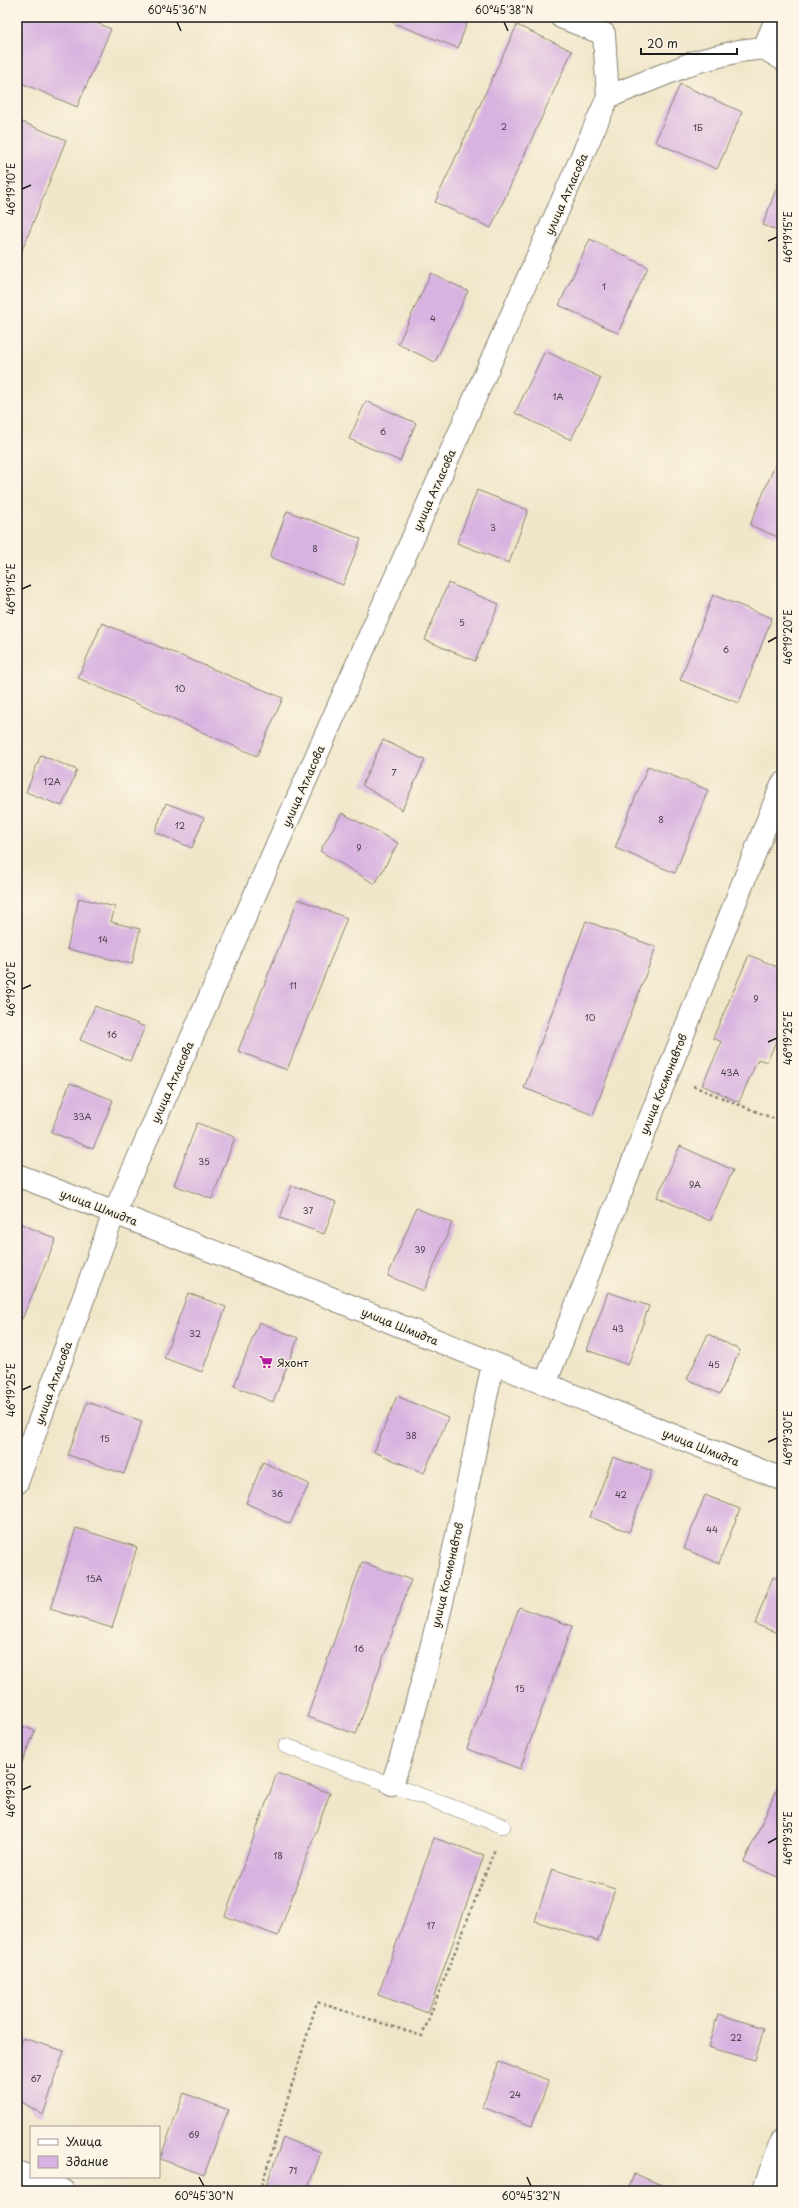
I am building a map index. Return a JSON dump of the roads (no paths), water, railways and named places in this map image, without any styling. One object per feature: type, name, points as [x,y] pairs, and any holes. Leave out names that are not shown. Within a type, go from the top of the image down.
[{"type":"street","points":[[561,17],[604,34],[608,97],[695,62],[739,51],[773,54],[777,17]]},
{"type":"street","name":"улица Атласова","points":[[17,1483],[114,1213],[608,97]]},
{"type":"street","name":"улица Космонавтов","points":[[545,1384],[782,784]]},
{"type":"street","name":"улица Шмидта","points":[[17,1175],[545,1384],[782,1480]]},
{"type":"street","name":"улица Космонавтов","points":[[392,1785],[408,1736],[444,1591],[493,1364]]},
{"type":"street","points":[[763,2191],[782,2141]]},
{"type":"street","points":[[17,2172],[30,2177]]},
{"type":"street","points":[[32,2178],[64,2191]]},
{"type":"lane","points":[[286,1746],[504,1826]]},
{"type":"place","name":"Яхонт","points":[[266,1362]]}]
